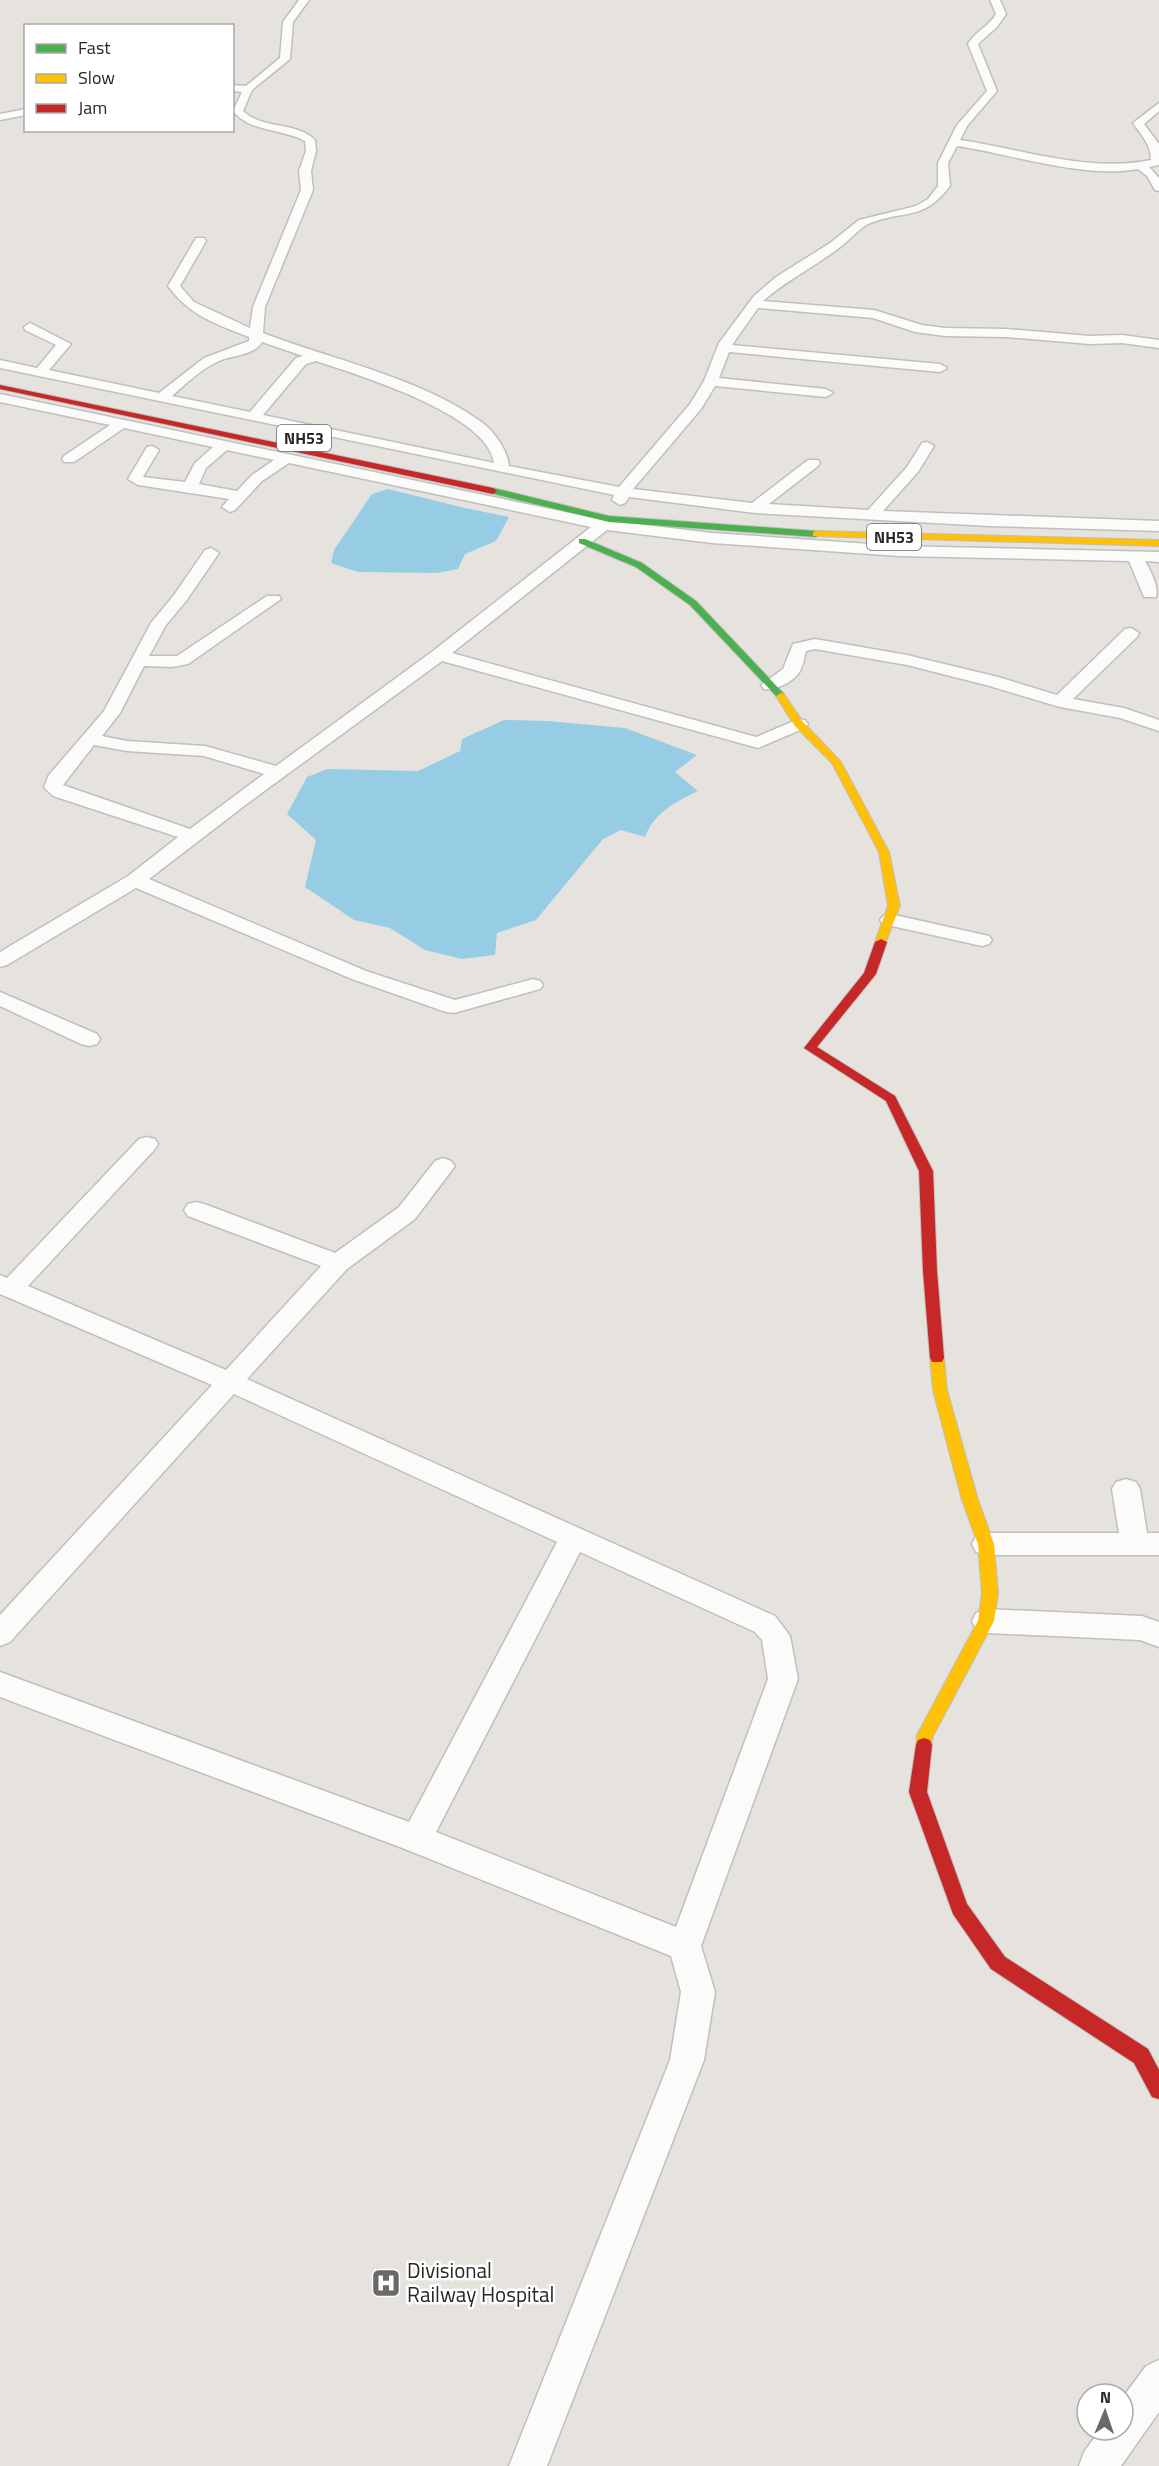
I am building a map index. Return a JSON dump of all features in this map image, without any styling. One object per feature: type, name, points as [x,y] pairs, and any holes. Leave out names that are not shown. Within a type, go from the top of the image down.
[{"type":"main road","name":"NH53","points":[[0,375],[617,497]]},
{"type":"main road","name":"NH53","points":[[0,387],[533,499],[602,520],[630,519],[830,535],[1159,543]]},
{"type":"main road","points":[[602,520],[593,510],[596,505],[617,497],[638,505],[640,512],[630,519]]},
{"type":"main road","name":"NH53","points":[[638,505],[937,528],[1159,533]]},
{"type":"main road","points":[[582,542],[639,565],[693,603],[784,699],[799,724],[836,762],[884,852],[894,906],[870,974],[810,1048],[891,1099],[926,1171],[930,1271],[940,1390],[970,1500],[987,1544],[990,1593],[986,1621],[925,1734],[918,1792],[959,1908],[998,1963],[1150,2050],[1159,2090]]},
{"type":"street","points":[[164,397],[183,379],[213,358],[251,346],[257,336],[260,307],[307,190],[305,171],[311,144],[310,140],[301,134],[267,126],[238,111],[248,89],[285,59],[288,22],[304,0]]},
{"type":"street","points":[[617,497],[696,406],[711,381],[724,348],[753,304],[780,280],[834,246],[862,222],[920,208],[932,201],[944,186],[943,163],[962,125],[990,96],[992,91],[974,44],[976,38],[990,30],[999,19],[1001,14],[994,0]]},
{"type":"street","points":[[234,88],[248,89]]},
{"type":"street","points":[[955,142],[1082,164],[1140,165],[1156,162],[1159,155],[1158,145],[1138,124],[1159,106]]},
{"type":"street","points":[[0,117],[24,112]]},
{"type":"street","points":[[1140,165],[1151,174],[1159,188]]},
{"type":"street","points":[[200,241],[175,280],[176,292],[191,308],[257,336],[397,386],[469,420],[487,435],[499,451],[502,469]]},
{"type":"street","points":[[753,304],[874,314],[920,329],[945,332],[989,335],[1006,333],[1090,340],[1122,339],[1159,344]]},
{"type":"street","points":[[30,327],[64,344],[40,373]]},
{"type":"street","points":[[724,348],[940,368]]},
{"type":"street","points":[[254,416],[301,361],[317,356]]},
{"type":"street","points":[[0,364],[502,469],[617,497],[871,515],[1159,526]]},
{"type":"street","points":[[711,381],[826,393]]},
{"type":"street","points":[[0,398],[223,446],[602,520],[712,538],[899,551],[1159,557]]},
{"type":"street","points":[[69,459],[121,424]]},
{"type":"street","points":[[190,487],[200,466],[223,446]]},
{"type":"street","points":[[871,515],[914,469],[927,446]]},
{"type":"street","points":[[152,450],[135,479],[144,483],[190,487],[234,502],[258,477],[287,458]]},
{"type":"street","points":[[755,508],[813,463]]},
{"type":"street","points":[[0,961],[135,880],[439,655],[582,542],[602,520]]},
{"type":"street","points":[[193,836],[60,792],[53,787],[56,779],[111,713],[159,623],[180,598],[211,553]]},
{"type":"street","points":[[1135,556],[1150,588],[1150,594]]},
{"type":"street","points":[[140,660],[172,662],[182,660],[273,599]]},
{"type":"street","points":[[1060,702],[1131,633]]},
{"type":"street","points":[[770,685],[791,672],[799,648],[815,644],[907,660],[992,681],[1060,702],[1124,713],[1159,726]]},
{"type":"street","points":[[439,655],[758,743],[799,724]]},
{"type":"street","points":[[91,739],[141,748],[205,751],[279,773]]},
{"type":"street","points":[[135,880],[359,975],[454,1006],[533,985]]},
{"type":"street","points":[[890,920],[982,940]]},
{"type":"street","points":[[0,998],[89,1039]]},
{"type":"street","points":[[147,1144],[6,1286],[230,1382],[765,1624],[776,1636],[783,1680],[685,1946],[698,1992],[687,2060],[528,2466]]},
{"type":"street","points":[[0,1634],[338,1263],[407,1214],[443,1166]]},
{"type":"street","points":[[196,1210],[338,1263]]},
{"type":"street","points":[[987,1544],[1147,1544],[1126,1489]]},
{"type":"street","points":[[416,1839],[573,1539]]},
{"type":"street","points":[[986,1621],[1142,1628],[1159,1635]]},
{"type":"street","points":[[0,1684],[416,1839],[685,1946]]},
{"type":"street","points":[[1098,2466],[1159,2379]]},
{"type":"water","points":[[388,489],[509,517],[496,541],[465,554],[458,569],[437,573],[358,572],[331,563],[334,550],[372,494]]},
{"type":"water","points":[[504,720],[548,721],[625,728],[697,755],[675,772],[698,791],[673,804],[660,815],[645,837],[621,830],[603,839],[536,920],[497,933],[495,955],[462,959],[425,950],[390,928],[354,920],[305,887],[316,840],[287,814],[307,777],[327,769],[418,771],[460,751],[462,739]]},
{"type":"traffic: fast","points":[[493,491],[609,519],[816,534]]},
{"type":"traffic: fast","points":[[582,541],[639,565],[693,603],[781,696]]},
{"type":"traffic: slow","points":[[816,534],[1159,543]]},
{"type":"traffic: slow","points":[[781,696],[799,724],[836,762],[884,852],[894,906],[881,942]]},
{"type":"traffic: slow","points":[[924,1745],[925,1735],[986,1621],[990,1593],[986,1544],[970,1500],[940,1390],[937,1358]]},
{"type":"traffic: jam","points":[[0,387],[493,491]]},
{"type":"traffic: jam","points":[[881,942],[870,974],[810,1048],[891,1099],[926,1171],[930,1271],[937,1358]]},
{"type":"traffic: jam","points":[[924,1745],[918,1792],[959,1908],[998,1963],[1141,2056],[1159,2090]]},
{"type":"place","name":"Divisional Railway Hospital","points":[[386,2283]]}]
